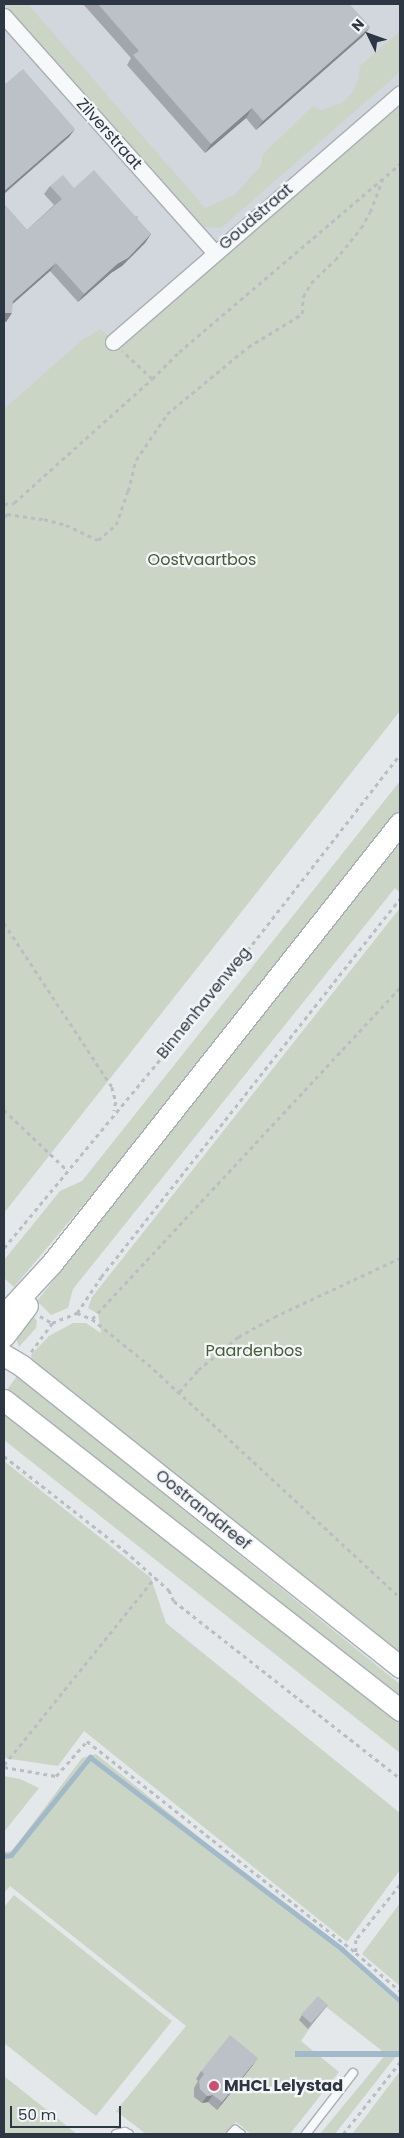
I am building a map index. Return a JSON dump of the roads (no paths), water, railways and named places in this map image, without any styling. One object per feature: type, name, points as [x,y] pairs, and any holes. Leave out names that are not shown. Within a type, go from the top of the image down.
[{"type":"main road","points":[[4,1315],[52,1263],[400,822]]},
{"type":"main road","points":[[4,1336],[34,1297],[52,1263]]},
{"type":"main road","name":"Oostranddreef","points":[[4,1354],[22,1366],[400,1668]]},
{"type":"main road","points":[[4,1400],[400,1710]]},
{"type":"street","name":"Zilverstraat","points":[[4,16],[215,252]]},
{"type":"street","name":"Goudstraat","points":[[112,342],[400,93]]},
{"type":"lane","points":[[306,2134],[354,2073]]},
{"type":"lane","points":[[231,2134],[235,2130],[241,2134]]},
{"type":"lane","points":[[116,2134],[125,2132],[128,2134]]},
{"type":"water","points":[[343,1947],[400,1998],[400,2004],[340,1951]]},
{"type":"water","points":[[295,2051],[400,2051],[400,2057],[295,2057]]},
{"type":"waterway","points":[[4,1856],[11,1855],[90,1757],[342,1949]]},
{"type":"place","name":"MHCL Lelystad","points":[[214,2086]]},
{"type":"park label","name":"Oostvaartbos","points":[[202,560]]},
{"type":"park label","name":"Paardenbos","points":[[254,1351]]}]
